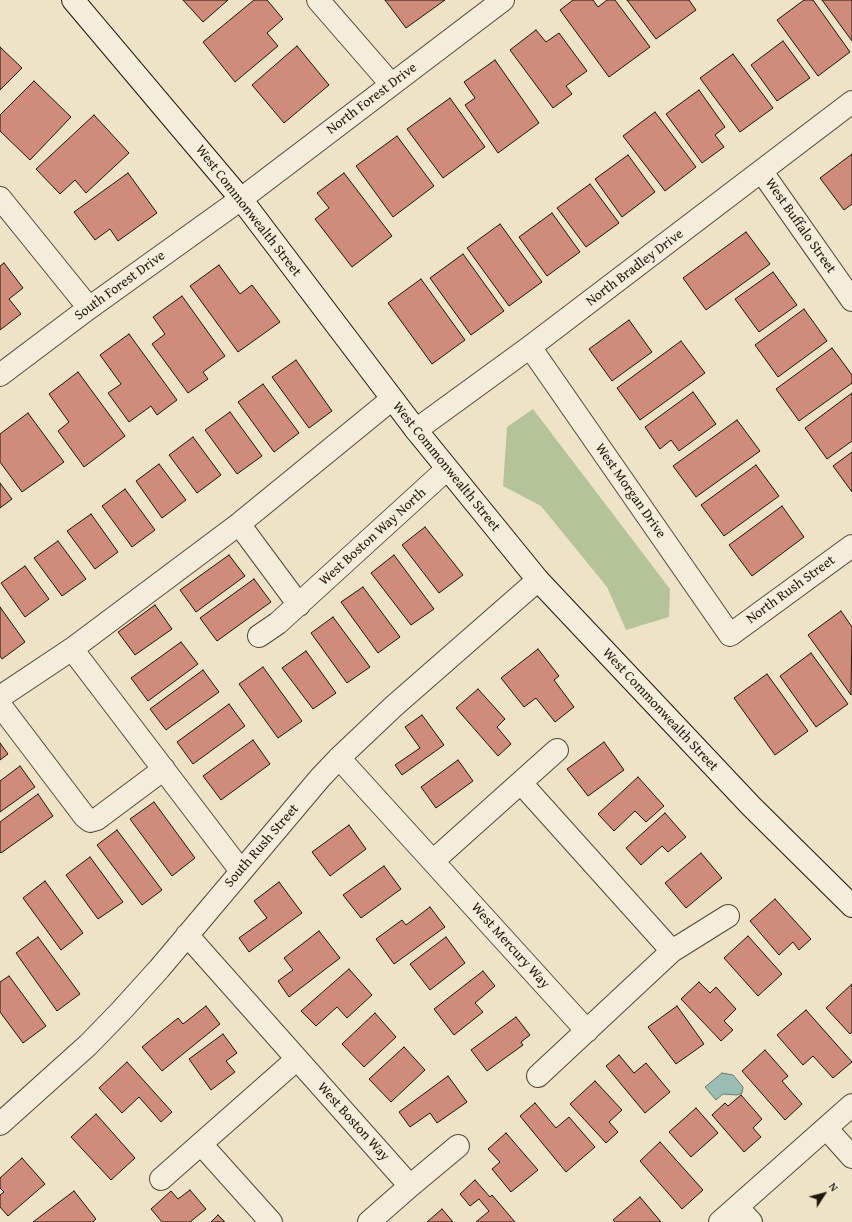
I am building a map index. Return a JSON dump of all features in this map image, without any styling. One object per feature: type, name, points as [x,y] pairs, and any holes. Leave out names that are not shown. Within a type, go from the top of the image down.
[{"type":"street","name":"West Commonwealth Street","points":[[73,0],[241,199],[416,430],[538,580],[751,806],[852,906]]},
{"type":"street","points":[[318,0],[391,84]]},
{"type":"street","name":"North Forest Drive","points":[[241,199],[503,0]]},
{"type":"street","name":"North Bradley Drive","points":[[416,430],[530,347],[762,172],[852,102]]},
{"type":"street","name":"West Buffalo Street","points":[[762,172],[852,300]]},
{"type":"street","points":[[0,198],[89,308]]},
{"type":"street","name":"South Forest Drive","points":[[0,375],[89,308],[241,199]]},
{"type":"street","name":"West Morgan Drive","points":[[530,347],[730,635]]},
{"type":"street","points":[[0,697],[72,649],[239,524],[392,399]]},
{"type":"street","name":"West Boston Way North","points":[[259,636],[278,623],[299,605],[447,469]]},
{"type":"street","points":[[239,524],[299,605]]},
{"type":"street","name":"North Rush Street","points":[[730,635],[852,546]]},
{"type":"street","name":"South Rush Street","points":[[0,1124],[88,1045],[121,1011],[159,969],[315,784],[339,758],[394,706],[538,580]]},
{"type":"street","points":[[72,649],[241,871]]},
{"type":"street","points":[[0,705],[85,817],[90,821],[97,819],[164,769]]},
{"type":"street","points":[[433,861],[557,750]]},
{"type":"street","name":"West Mercury Way","points":[[339,758],[587,1031]]},
{"type":"street","points":[[521,782],[672,951]]},
{"type":"street","points":[[538,1076],[672,951],[728,916]]},
{"type":"street","name":"West Boston Way","points":[[187,935],[410,1186]]},
{"type":"street","points":[[161,1179],[297,1059]]},
{"type":"street","points":[[720,1222],[744,1214],[826,1128],[852,1105]]},
{"type":"street","points":[[826,1128],[852,1157]]},
{"type":"street","points":[[201,1144],[271,1222]]},
{"type":"street","points":[[369,1222],[458,1146]]},
{"type":"green space","points":[[533,409],[670,589],[669,617],[626,630],[607,587],[541,506],[503,486],[507,427]]},
{"type":"water","points":[[722,1073],[733,1075],[743,1087],[742,1093],[737,1095],[723,1094],[716,1100],[705,1087]]},
{"type":"building","points":[[183,0],[228,0],[203,22]]},
{"type":"building","points":[[254,0],[267,0],[283,19],[267,33],[278,46],[235,82],[203,42]]},
{"type":"building","points":[[385,0],[445,0],[406,28]]},
{"type":"building","points":[[573,0],[593,0],[598,7],[607,0],[615,0],[650,47],[609,77],[560,10]]},
{"type":"building","points":[[627,0],[689,0],[696,10],[656,39]]},
{"type":"building","points":[[804,0],[813,0],[850,52],[818,76],[777,20]]},
{"type":"building","points":[[822,0],[852,0],[852,41]]},
{"type":"building","points":[[536,30],[546,42],[559,33],[587,71],[566,86],[572,94],[553,108],[510,50]]},
{"type":"building","points":[[783,41],[810,78],[777,101],[751,65]]},
{"type":"building","points":[[297,46],[329,85],[284,123],[252,85]]},
{"type":"building","points":[[0,47],[22,68],[0,90]]},
{"type":"building","points":[[733,54],[773,108],[740,132],[700,78]]},
{"type":"building","points":[[495,60],[539,123],[498,153],[465,105],[475,98],[464,82]]},
{"type":"building","points":[[34,81],[71,117],[30,160],[0,131],[0,115]]},
{"type":"building","points":[[699,90],[725,127],[715,135],[724,147],[702,163],[666,114]]},
{"type":"building","points":[[450,98],[485,147],[443,178],[407,129]]},
{"type":"building","points":[[655,112],[696,167],[665,191],[623,136]]},
{"type":"building","points":[[94,115],[129,153],[86,193],[75,180],[60,194],[36,169]]},
{"type":"building","points":[[397,136],[434,186],[393,217],[356,166]]},
{"type":"building","points":[[852,154],[852,204],[844,210],[820,178]]},
{"type":"building","points":[[628,155],[655,192],[622,217],[595,179]]},
{"type":"building","points":[[128,173],[157,213],[118,241],[110,229],[95,240],[74,212]]},
{"type":"building","points":[[344,173],[392,236],[352,267],[315,219],[329,208],[317,193]]},
{"type":"building","points":[[590,184],[619,223],[586,247],[557,208]]},
{"type":"building","points":[[552,213],[580,252],[547,276],[519,237]]},
{"type":"building","points":[[500,224],[542,282],[509,306],[467,248]]},
{"type":"building","points":[[746,232],[770,264],[706,310],[683,278]]},
{"type":"building","points":[[463,254],[504,311],[471,335],[430,278]]},
{"type":"building","points":[[4,263],[23,288],[9,299],[21,314],[0,330],[0,266]]},
{"type":"building","points":[[219,265],[240,294],[252,285],[280,322],[238,352],[190,286]]},
{"type":"building","points":[[773,272],[797,305],[759,332],[735,299]]},
{"type":"building","points":[[421,279],[465,340],[432,364],[388,303]]},
{"type":"building","points":[[182,296],[225,356],[203,372],[208,379],[188,393],[152,344],[165,334],[153,317]]},
{"type":"building","points":[[804,309],[827,341],[778,377],[755,345]]},
{"type":"building","points":[[629,320],[652,352],[612,381],[589,349]]},
{"type":"building","points":[[129,334],[177,400],[157,415],[151,406],[129,422],[108,393],[121,384],[100,355]]},
{"type":"building","points":[[681,341],[705,373],[640,420],[617,388]]},
{"type":"building","points":[[832,348],[852,375],[852,383],[799,421],[776,389]]},
{"type":"building","points":[[296,360],[332,411],[309,428],[272,377]]},
{"type":"building","points":[[78,372],[125,436],[84,467],[58,431],[69,422],[49,394]]},
{"type":"building","points":[[263,384],[299,433],[274,452],[238,402]]},
{"type":"building","points":[[693,392],[716,424],[679,451],[671,440],[660,449],[645,427]]},
{"type":"building","points":[[852,393],[852,441],[827,459],[805,428]]},
{"type":"building","points":[[230,412],[262,456],[237,474],[205,430]]},
{"type":"building","points":[[28,413],[64,462],[22,492],[0,462],[0,434]]},
{"type":"building","points":[[737,420],[760,451],[696,497],[673,466]]},
{"type":"building","points":[[193,437],[221,475],[197,493],[169,455]]},
{"type":"building","points":[[852,452],[852,492],[833,466]]},
{"type":"building","points":[[159,464],[186,500],[162,518],[136,481]]},
{"type":"building","points":[[756,465],[779,496],[724,536],[701,505]]},
{"type":"building","points":[[0,483],[12,499],[0,508]]},
{"type":"building","points":[[125,489],[155,530],[132,547],[102,506]]},
{"type":"building","points":[[782,506],[804,537],[752,576],[729,545]]},
{"type":"building","points":[[91,514],[118,552],[95,569],[67,531]]},
{"type":"building","points":[[425,527],[463,575],[439,593],[402,545]]},
{"type":"building","points":[[58,541],[86,579],[62,596],[34,558]]},
{"type":"building","points":[[229,555],[245,576],[196,612],[180,590]]},
{"type":"building","points":[[394,555],[434,609],[411,625],[371,573]]},
{"type":"building","points":[[25,566],[49,599],[25,617],[1,583]]},
{"type":"building","points":[[254,579],[271,602],[217,641],[200,618]]},
{"type":"building","points":[[363,587],[400,637],[378,653],[341,602]]},
{"type":"building","points":[[155,605],[172,629],[135,655],[118,632]]},
{"type":"building","points":[[0,607],[25,642],[2,659],[0,656]]},
{"type":"building","points":[[841,611],[852,627],[851,695],[808,635]]},
{"type":"building","points":[[333,617],[370,667],[347,683],[311,633]]},
{"type":"building","points":[[181,642],[198,664],[148,701],[131,678]]},
{"type":"building","points":[[538,649],[559,676],[554,680],[574,707],[555,722],[536,698],[524,707],[501,678]]},
{"type":"building","points":[[306,651],[336,693],[313,709],[282,668]]},
{"type":"building","points":[[811,653],[848,704],[816,727],[780,676]]},
{"type":"building","points":[[263,667],[302,721],[278,738],[239,684]]},
{"type":"building","points":[[203,670],[219,692],[166,730],[150,709]]},
{"type":"building","points":[[767,674],[808,731],[775,755],[734,698]]},
{"type":"building","points":[[478,689],[505,719],[497,727],[511,744],[498,756],[456,708]]},
{"type":"building","points":[[229,704],[245,726],[193,764],[177,742]]},
{"type":"building","points":[[422,715],[444,745],[402,775],[395,765],[420,748],[405,727]]},
{"type":"building","points":[[253,740],[270,764],[221,800],[203,776]]},
{"type":"building","points":[[604,742],[624,770],[588,796],[567,769]]},
{"type":"building","points":[[0,743],[8,754],[0,760]]},
{"type":"building","points":[[458,760],[473,781],[436,808],[421,787]]},
{"type":"building","points":[[20,766],[35,787],[0,812],[0,781]]},
{"type":"building","points":[[638,777],[664,806],[646,822],[635,811],[614,831],[598,814]]},
{"type":"building","points":[[38,794],[53,816],[1,853],[0,822]]},
{"type":"building","points":[[154,802],[195,858],[172,876],[130,819]]},
{"type":"building","points":[[665,813],[686,837],[668,852],[662,846],[641,865],[626,848]]},
{"type":"building","points":[[349,825],[366,849],[330,876],[312,852]]},
{"type":"building","points":[[117,830],[162,890],[142,905],[97,845]]},
{"type":"building","points":[[701,853],[722,878],[686,908],[665,883]]},
{"type":"building","points":[[90,857],[123,902],[98,919],[66,875]]},
{"type":"building","points":[[384,866],[401,889],[361,918],[343,895]]},
{"type":"building","points":[[45,881],[83,933],[61,950],[23,898]]},
{"type":"building","points":[[279,882],[302,913],[249,952],[239,938],[267,918],[254,901]]},
{"type":"building","points":[[775,899],[811,939],[799,950],[793,942],[779,955],[750,921]]},
{"type":"building","points":[[430,907],[445,927],[394,964],[376,939],[402,920],[406,925]]},
{"type":"building","points":[[319,931],[340,958],[289,997],[278,981],[293,970],[284,958]]},
{"type":"building","points":[[748,936],[782,974],[758,996],[724,958]]},
{"type":"building","points":[[38,937],[80,994],[57,1011],[16,953]]},
{"type":"building","points":[[446,937],[465,963],[430,990],[410,964]]},
{"type":"building","points":[[349,969],[372,995],[347,1018],[337,1007],[316,1026],[301,1011]]},
{"type":"building","points":[[483,971],[495,986],[475,1003],[483,1012],[454,1035],[434,1009]]},
{"type":"building","points":[[9,976],[46,1026],[23,1043],[0,1012],[0,982]]},
{"type":"building","points":[[699,982],[710,993],[716,987],[736,1009],[724,1021],[733,1030],[721,1041],[681,999]]},
{"type":"building","points":[[852,984],[852,1032],[850,1034],[826,1008]]},
{"type":"building","points":[[206,1006],[220,1024],[162,1071],[142,1047],[178,1018],[183,1024]]},
{"type":"building","points":[[677,1006],[704,1044],[676,1064],[648,1027]]},
{"type":"building","points":[[806,1010],[852,1062],[833,1078],[813,1056],[803,1065],[777,1035]]},
{"type":"building","points":[[375,1013],[396,1037],[364,1067],[342,1044]]},
{"type":"building","points":[[516,1017],[530,1035],[521,1042],[523,1045],[487,1071],[471,1050]]},
{"type":"building","points":[[223,1034],[237,1053],[226,1061],[235,1072],[211,1090],[189,1059]]},
{"type":"building","points":[[404,1047],[425,1070],[391,1102],[369,1079]]},
{"type":"building","points":[[765,1050],[788,1076],[782,1081],[802,1104],[785,1120],[742,1071]]},
{"type":"building","points":[[619,1055],[634,1073],[646,1063],[670,1092],[645,1113],[606,1066]]},
{"type":"building","points":[[127,1062],[172,1112],[161,1122],[139,1097],[122,1113],[99,1088]]},
{"type":"building","points":[[448,1076],[467,1102],[437,1123],[430,1113],[410,1127],[399,1112]]},
{"type":"building","points":[[595,1081],[622,1110],[609,1122],[618,1132],[606,1143],[570,1104]]},
{"type":"building","points":[[741,1095],[762,1119],[753,1128],[761,1137],[744,1152],[712,1115],[725,1103],[728,1106]]},
{"type":"building","points":[[535,1103],[556,1128],[569,1117],[595,1147],[566,1172],[520,1116]]},
{"type":"building","points":[[696,1108],[718,1133],[691,1157],[669,1132]]},
{"type":"building","points":[[96,1114],[135,1158],[111,1180],[71,1137]]},
{"type":"building","points":[[506,1133],[538,1170],[511,1192],[492,1169],[500,1162],[488,1149]]},
{"type":"building","points":[[660,1142],[703,1190],[682,1209],[640,1161]]},
{"type":"building","points":[[22,1158],[45,1184],[8,1216],[0,1207],[0,1195],[4,1192],[0,1188],[0,1178]]},
{"type":"building","points":[[475,1180],[490,1197],[492,1195],[515,1222],[476,1222],[489,1211],[479,1199],[470,1206],[460,1194]]},
{"type":"building","points":[[190,1190],[206,1209],[190,1222],[162,1222],[151,1209],[171,1191],[178,1199]]},
{"type":"building","points":[[74,1191],[96,1219],[93,1222],[33,1222]]},
{"type":"building","points":[[640,1197],[661,1222],[615,1222],[613,1220]]},
{"type":"building","points":[[442,1209],[453,1222],[427,1222]]},
{"type":"building","points":[[218,1215],[225,1222],[211,1222]]}]
